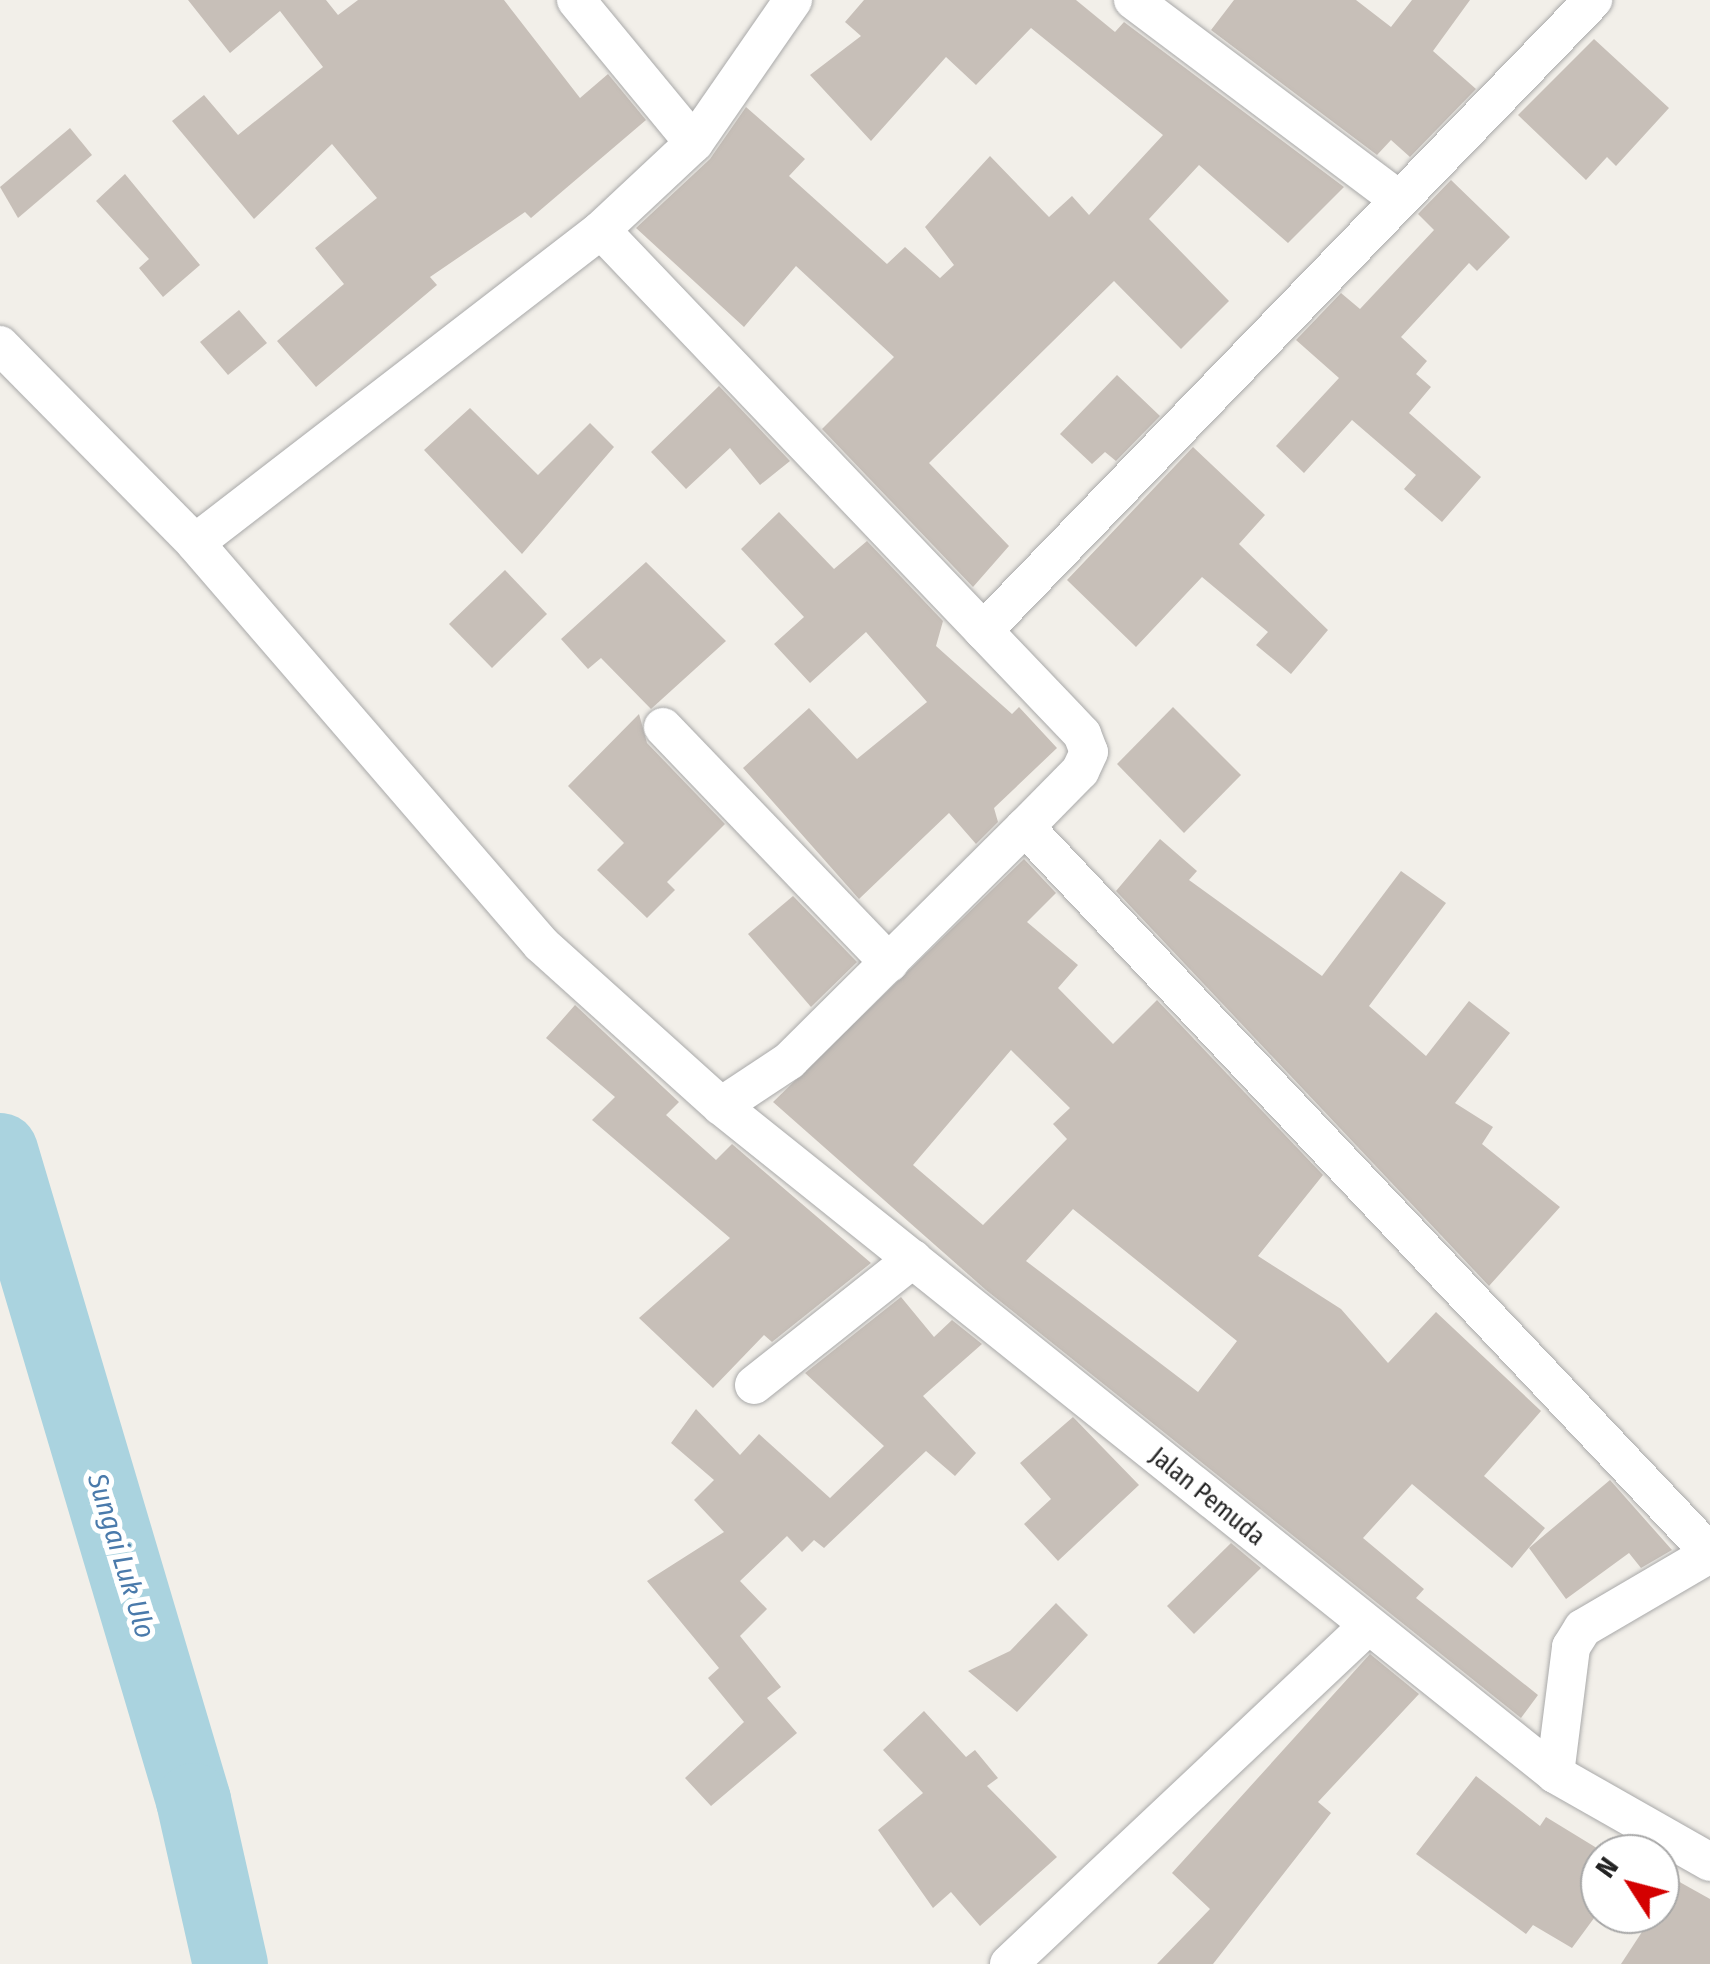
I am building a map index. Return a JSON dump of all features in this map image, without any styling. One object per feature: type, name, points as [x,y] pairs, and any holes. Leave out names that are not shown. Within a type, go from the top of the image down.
[{"type":"street","points":[[576,0],[694,143]]},
{"type":"street","points":[[195,544],[601,230],[694,143],[793,0]]},
{"type":"street","points":[[1133,0],[1394,196]]},
{"type":"street","points":[[982,631],[1394,196],[1593,0]]},
{"type":"street","points":[[601,230],[982,631],[1088,752],[1025,827],[789,1061],[721,1106]]},
{"type":"street","name":"Jalan Pemuda","points":[[0,346],[195,544],[464,862],[721,1106],[1366,1627],[1556,1774],[1710,1862]]},
{"type":"street","points":[[663,727],[889,963]]},
{"type":"street","points":[[1025,827],[1708,1555],[1583,1628],[1571,1647],[1556,1774]]},
{"type":"street","points":[[754,1385],[913,1260]]},
{"type":"street","points":[[1009,1964],[1366,1627]]},
{"type":"building","points":[[188,0],[326,0],[338,15],[358,0],[504,0],[580,98],[608,74],[646,120],[531,218],[525,212],[430,277],[437,285],[316,387],[277,341],[344,284],[315,248],[377,198],[332,144],[254,219],[172,121],[204,95],[238,135],[323,67],[280,11],[230,53]]},
{"type":"building","points":[[864,0],[1076,0],[1115,32],[1124,22],[1344,187],[1288,243],[1199,165],[1149,219],[1229,301],[1181,349],[1114,281],[929,463],[1009,546],[973,587],[822,429],[894,357],[796,266],[744,327],[636,228],[710,159],[746,107],[805,159],[789,176],[887,264],[905,247],[940,278],[954,265],[925,227],[990,156],[1049,217],[1072,196],[1089,215],[1163,135],[1031,28],[976,85],[946,57],[871,141],[810,75],[861,36],[845,22]]},
{"type":"building","points":[[1234,0],[1356,0],[1391,27],[1412,0],[1470,0],[1433,51],[1476,89],[1410,157],[1391,140],[1377,155],[1211,30]]},
{"type":"building","points":[[1594,39],[1669,108],[1616,166],[1607,157],[1586,180],[1518,115]]},
{"type":"building","points":[[70,128],[92,155],[18,218],[0,187]]},
{"type":"building","points":[[125,174],[200,265],[163,297],[139,268],[149,259],[96,201]]},
{"type":"building","points":[[1451,180],[1510,237],[1477,271],[1469,263],[1401,337],[1427,361],[1416,374],[1431,387],[1409,413],[1481,477],[1442,522],[1404,489],[1416,475],[1352,420],[1304,473],[1276,446],[1339,378],[1296,340],[1341,293],[1360,309],[1434,230],[1418,214]]},
{"type":"building","points":[[239,310],[267,343],[228,375],[200,342]]},
{"type":"building","points":[[1117,375],[1160,416],[1116,461],[1105,452],[1092,464],[1060,434]]},
{"type":"building","points":[[719,386],[790,461],[760,485],[730,448],[686,489],[651,452]]},
{"type":"building","points":[[470,408],[538,475],[590,423],[614,447],[522,554],[424,450]]},
{"type":"building","points":[[1193,447],[1265,515],[1239,544],[1328,630],[1291,674],[1256,645],[1268,632],[1202,577],[1136,647],[1067,580]]},
{"type":"building","points":[[779,512],[834,569],[867,541],[943,621],[936,646],[1012,714],[1019,707],[1057,748],[994,808],[998,822],[976,844],[949,813],[859,899],[743,768],[809,708],[857,759],[927,702],[866,632],[810,683],[774,644],[804,617],[741,549]]},
{"type":"building","points":[[646,562],[726,641],[651,709],[601,658],[588,669],[561,639]]},
{"type":"building","points":[[505,570],[547,614],[492,668],[449,624]]},
{"type":"building","points":[[1173,707],[1241,775],[1184,833],[1117,764]]},
{"type":"building","points":[[639,714],[647,743],[725,824],[667,882],[675,890],[647,918],[597,870],[624,843],[568,786]]},
{"type":"building","points":[[1160,839],[1197,871],[1189,880],[1322,976],[1401,871],[1446,903],[1369,1006],[1426,1056],[1469,1001],[1510,1033],[1455,1103],[1493,1127],[1482,1144],[1560,1207],[1489,1286],[1116,891]]},
{"type":"building","points":[[1024,859],[1056,893],[1027,922],[1078,965],[1058,988],[1113,1044],[1157,1000],[1323,1175],[1258,1256],[1341,1309],[1388,1363],[1436,1312],[1541,1411],[1484,1476],[1545,1528],[1512,1568],[1412,1484],[1363,1538],[1424,1589],[1416,1598],[1538,1695],[1521,1718],[986,1290],[773,1102]],"holes":[[[1011,1050],[1070,1108],[1053,1124],[1067,1139],[983,1225],[913,1165]],[[1073,1209],[1237,1341],[1198,1392],[1026,1261]]]},
{"type":"building","points":[[793,896],[857,962],[811,1007],[748,934]]},
{"type":"building","points":[[575,1005],[679,1102],[666,1115],[716,1160],[732,1144],[871,1263],[772,1342],[764,1335],[713,1388],[639,1318],[730,1238],[592,1120],[615,1097],[546,1038]]},
{"type":"building","points":[[901,1297],[934,1337],[952,1320],[982,1344],[923,1396],[976,1453],[955,1476],[926,1451],[824,1548],[814,1540],[802,1552],[787,1536],[740,1581],[767,1609],[740,1636],[781,1687],[767,1698],[797,1733],[711,1806],[685,1778],[744,1722],[708,1678],[719,1668],[647,1581],[724,1532],[694,1500],[714,1480],[671,1443],[696,1409],[740,1455],[759,1434],[830,1498],[884,1446],[805,1373]]},
{"type":"building","points":[[1073,1417],[1139,1485],[1058,1561],[1024,1524],[1051,1499],[1020,1463]]},
{"type":"building","points":[[1610,1480],[1672,1550],[1641,1568],[1629,1553],[1566,1599],[1529,1548]]},
{"type":"building","points":[[1231,1543],[1261,1568],[1194,1634],[1167,1606]]},
{"type":"building","points":[[1056,1603],[1088,1635],[1017,1712],[968,1671],[1010,1651]]},
{"type":"building","points":[[1370,1654],[1419,1694],[1318,1802],[1331,1813],[1213,1964],[1157,1964],[1210,1909],[1172,1873]]},
{"type":"building","points":[[924,1711],[966,1757],[975,1750],[998,1778],[987,1786],[1057,1857],[980,1926],[951,1892],[933,1908],[878,1830],[923,1793],[883,1750]]},
{"type":"building","points":[[1476,1776],[1540,1826],[1546,1817],[1580,1838],[1582,1934],[1572,1948],[1533,1925],[1526,1934],[1416,1854]]},
{"type":"building","points":[[1680,1882],[1710,1899],[1710,1964],[1621,1964],[1641,1934],[1680,1934]]},
{"type":"waterway","name":"Sungai Luk Ulo","points":[[0,1150],[193,1800],[230,1964]]}]
